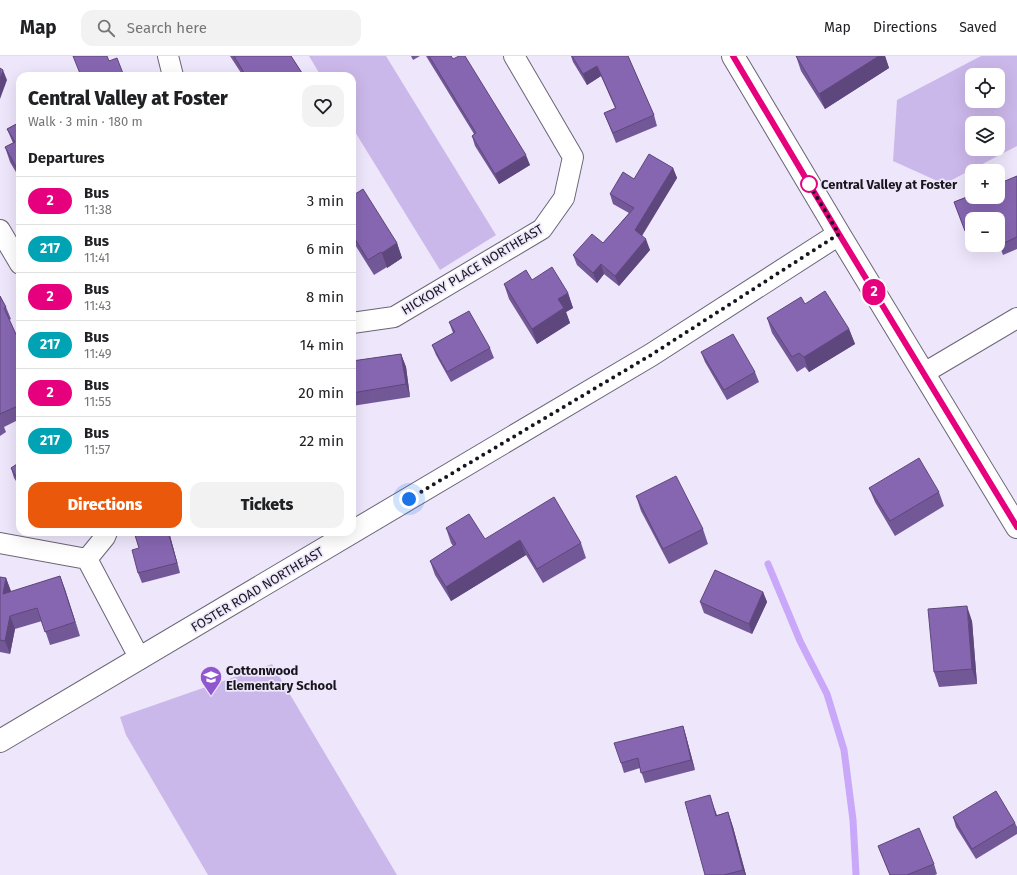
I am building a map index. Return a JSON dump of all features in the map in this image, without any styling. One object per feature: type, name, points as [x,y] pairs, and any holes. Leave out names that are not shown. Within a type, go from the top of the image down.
[{"type":"street","points":[[168,56],[172,72]]},
{"type":"street","name":"HICKORY PLACE NORTHEAST","points":[[356,322],[394,317],[542,229],[564,198],[573,157],[514,56]]},
{"type":"street","points":[[733,56],[1017,527]]},
{"type":"street","points":[[0,230],[16,257]]},
{"type":"street","name":"FOSTER ROAD NORTHEAST","points":[[356,530],[651,355],[839,234]]},
{"type":"street","points":[[924,373],[1017,318]]},
{"type":"street","points":[[87,559],[105,536]]},
{"type":"street","name":"FOSTER ROAD NORTHEAST","points":[[0,741],[346,536]]},
{"type":"street","points":[[0,544],[87,559]]},
{"type":"street","points":[[87,559],[140,658]]},
{"type":"shaded area","points":[[309,56],[386,56],[496,235],[440,270],[356,134],[356,72],[319,72]]},
{"type":"shaded area","points":[[981,56],[1017,56],[1017,146],[1005,152],[1005,116],[965,116],[965,156],[998,156],[982,164],[965,164],[965,173],[944,184],[893,161],[897,100]]},
{"type":"shaded area","points":[[272,664],[397,875],[208,875],[126,735],[120,717]]},
{"type":"building","points":[[73,56],[107,56],[109,61],[117,58],[122,72],[79,72]]},
{"type":"building","points":[[234,56],[291,56],[301,72],[244,72]]},
{"type":"building","points":[[429,56],[451,56],[453,59],[459,56],[465,56],[526,155],[495,174],[472,136],[476,133]]},
{"type":"building","points":[[572,56],[628,56],[654,115],[613,133],[604,113],[616,108],[597,66],[583,74]]},
{"type":"building","points":[[796,56],[879,56],[819,94]]},
{"type":"building","points":[[0,68],[3,70],[0,79]]},
{"type":"building","points":[[16,124],[16,167],[5,147],[15,142],[7,129]]},
{"type":"building","points":[[649,154],[673,168],[635,230],[646,239],[615,276],[601,264],[593,273],[573,255],[592,234],[603,243],[634,208],[610,194],[623,172],[634,179]]},
{"type":"building","points":[[1017,176],[1017,237],[1005,243],[1005,212],[965,212],[965,231],[954,202],[965,198],[965,204],[1005,204],[1005,181]]},
{"type":"building","points":[[363,189],[397,243],[368,260],[356,240],[356,193]]},
{"type":"building","points":[[552,267],[568,293],[558,299],[564,308],[532,329],[504,284],[526,270],[532,280]]},
{"type":"building","points":[[825,291],[849,329],[804,357],[799,353],[792,357],[767,318],[801,297],[805,304]]},
{"type":"building","points":[[0,296],[6,307],[4,308],[16,334],[16,407],[0,414]]},
{"type":"building","points":[[469,311],[490,348],[447,372],[432,345],[455,332],[449,322]]},
{"type":"building","points":[[733,334],[755,372],[724,390],[701,352]]},
{"type":"building","points":[[401,354],[406,384],[356,392],[356,360]]},
{"type":"building","points":[[919,458],[939,492],[890,521],[869,488]]},
{"type":"building","points":[[16,465],[16,476],[11,468]]},
{"type":"building","points":[[676,476],[703,529],[663,549],[636,496]]},
{"type":"building","points":[[554,497],[581,543],[537,569],[520,540],[446,587],[430,561],[456,544],[446,528],[469,514],[485,539]]},
{"type":"building","points":[[135,536],[169,536],[177,563],[138,573],[132,550],[139,548]]},
{"type":"building","points":[[715,570],[763,592],[749,624],[700,602]]},
{"type":"building","points":[[60,576],[75,622],[45,632],[37,608],[10,616],[5,641],[0,640],[0,577],[6,578],[3,594]]},
{"type":"building","points":[[967,606],[972,669],[934,672],[928,609]]},
{"type":"building","points":[[683,726],[691,760],[641,773],[638,758],[621,763],[614,743]]},
{"type":"building","points":[[996,791],[1015,823],[972,849],[953,817]]},
{"type":"building","points":[[710,795],[716,816],[728,812],[743,870],[724,875],[705,875],[685,802]]},
{"type":"building","points":[[919,828],[934,864],[907,875],[890,875],[878,846]]},
{"type":"waterway","points":[[768,564],[800,641],[827,694],[844,750],[853,820],[856,875]]},
{"type":"bus line","name":"2","points":[[733,56],[1017,527]]},
{"type":"place","name":"Central Valley at Foster","points":[[809,184]]},
{"type":"place","name":"Cottonwood Elementary School","points":[[211,696]]},
{"type":"route","points":[[409,499],[651,355],[839,234],[806,179],[809,184]]}]
